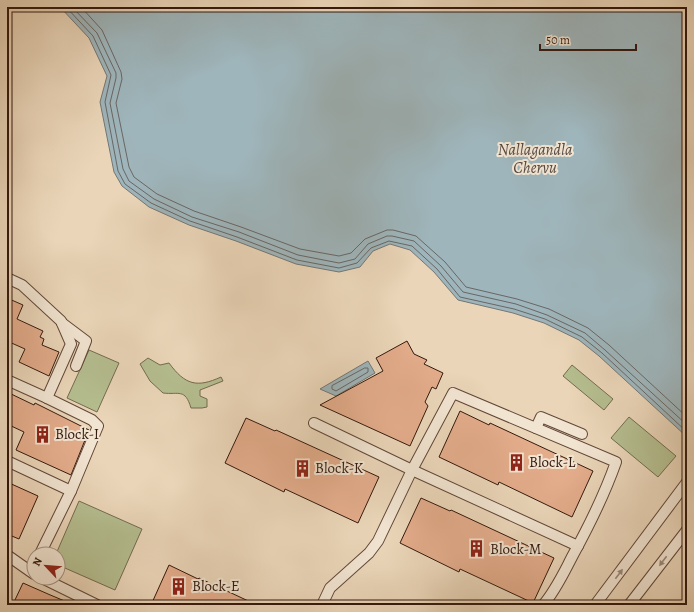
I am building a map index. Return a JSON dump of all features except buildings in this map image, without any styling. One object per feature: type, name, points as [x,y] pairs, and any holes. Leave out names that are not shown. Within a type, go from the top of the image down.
[{"type":"street","points":[[7,278],[22,285],[61,322],[86,341],[76,366]]},
{"type":"street","points":[[47,398],[71,344],[61,322]]},
{"type":"street","points":[[7,380],[92,420],[98,426],[71,491],[44,546]]},
{"type":"street","points":[[322,605],[330,588],[369,553],[378,541],[412,470],[453,393],[616,462],[605,493],[586,534],[553,593],[543,605]]},
{"type":"street","points":[[536,428],[541,417],[582,434]]},
{"type":"street","points":[[314,423],[412,470],[578,546]]},
{"type":"street","points":[[7,461],[71,491]]},
{"type":"street","points":[[595,605],[687,482]]},
{"type":"street","points":[[629,605],[687,530]]},
{"type":"street","points":[[7,555],[26,566]]},
{"type":"street","points":[[58,586],[97,605]]},
{"type":"green space","points":[[89,350],[119,363],[97,412],[67,398]]},
{"type":"green space","points":[[148,358],[160,365],[169,363],[180,376],[192,382],[205,383],[221,377],[223,381],[200,390],[200,396],[207,399],[207,407],[191,408],[184,395],[177,393],[163,393],[150,381],[140,364]]},
{"type":"green space","points":[[572,365],[613,399],[604,410],[563,376]]},
{"type":"green space","points":[[629,417],[676,456],[658,477],[611,438]]},
{"type":"green space","points":[[79,501],[142,529],[115,590],[66,569],[66,546],[59,546]]},
{"type":"water","name":"Nallagandla Chervu","points":[[60,7],[687,7],[687,437],[599,356],[579,340],[544,323],[513,313],[458,300],[434,272],[410,250],[390,244],[373,251],[360,267],[339,272],[296,264],[189,225],[149,207],[122,186],[114,172],[100,102],[107,76],[89,38]]},
{"type":"water","points":[[368,361],[375,373],[336,396],[320,389]]},
{"type":"place","name":"Block-I","points":[[42,434]]},
{"type":"place","name":"Block-L","points":[[516,462]]},
{"type":"place","name":"Block-K","points":[[302,468]]},
{"type":"place","name":"Block-M","points":[[477,549]]},
{"type":"place","name":"Block-E","points":[[179,586]]}]
